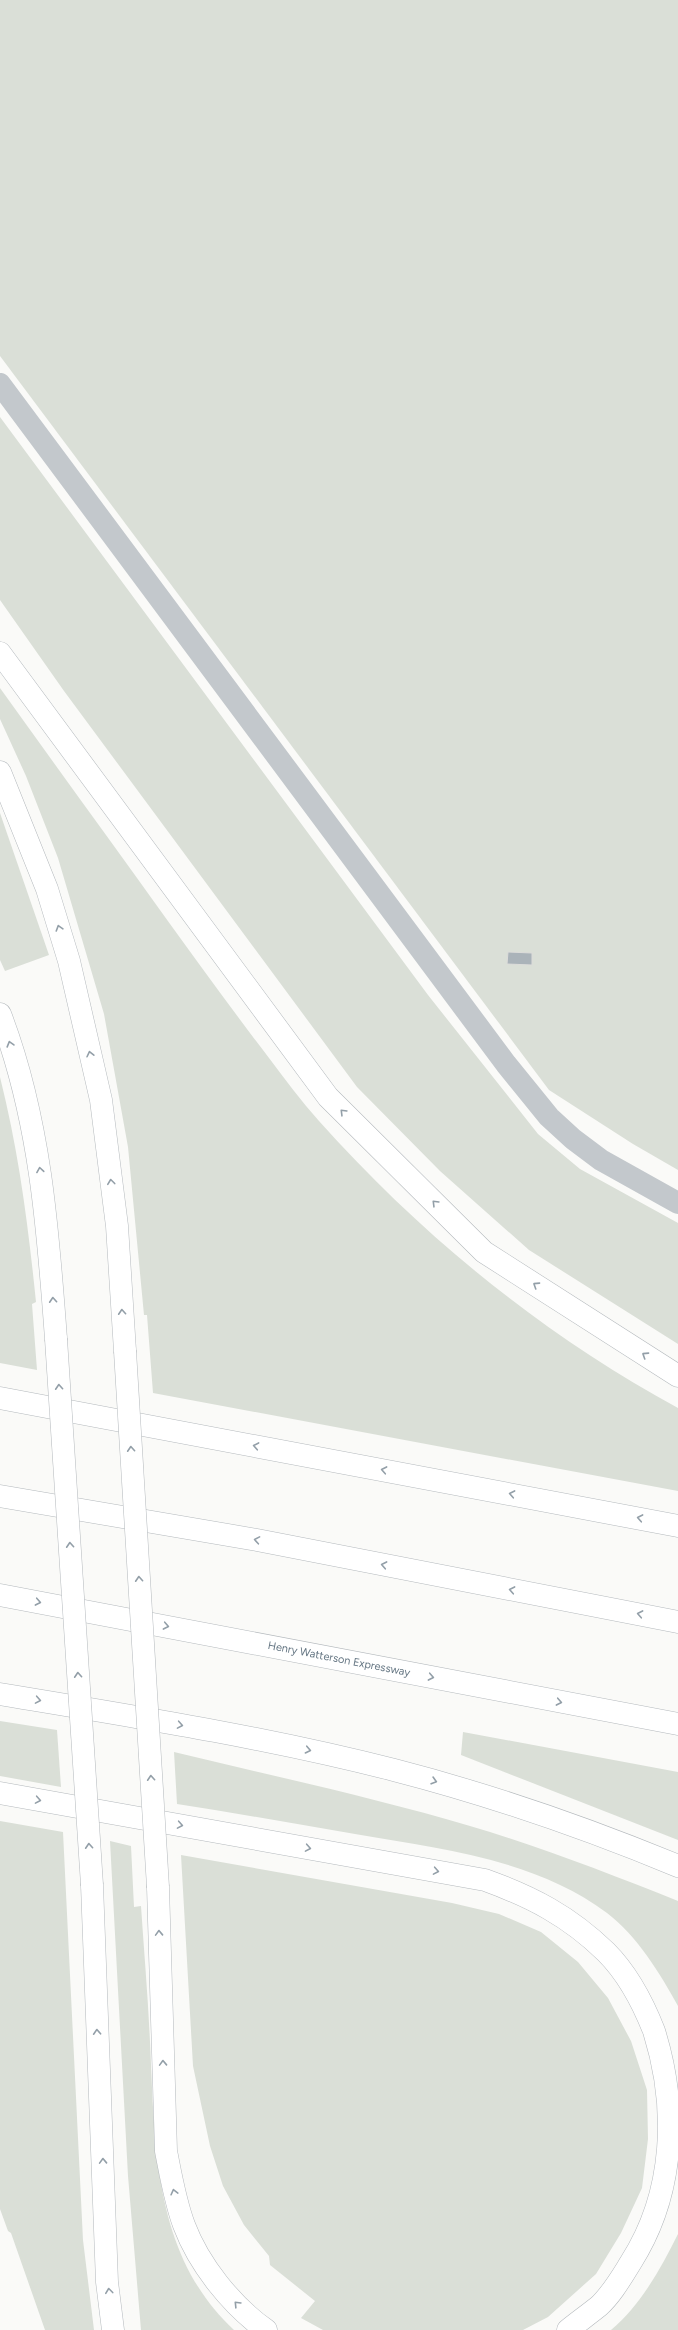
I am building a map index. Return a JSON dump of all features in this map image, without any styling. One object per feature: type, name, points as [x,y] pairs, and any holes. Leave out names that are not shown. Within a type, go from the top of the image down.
[{"type":"highway","points":[[0,653],[328,1097],[484,1252],[678,1376]]},
{"type":"highway","points":[[0,772],[47,889],[69,961],[101,1100],[117,1226],[158,1887],[166,2151],[174,2192],[185,2226],[200,2256],[216,2280],[238,2305],[266,2330]]},
{"type":"highway","points":[[0,1014],[26,1100],[46,1209],[56,1338],[92,1885],[107,2282],[113,2330]]},
{"type":"highway","points":[[0,1398],[678,1526]]},
{"type":"highway","points":[[0,1496],[257,1540],[678,1622]]},
{"type":"highway","name":"Henry Watterson Expressway","points":[[0,1594],[678,1724]]},
{"type":"highway","points":[[0,1694],[218,1731],[395,1770],[567,1823],[678,1866]]},
{"type":"highway","points":[[0,1793],[485,1880],[522,1894],[551,1908],[580,1928],[606,1953],[627,1978],[646,2012],[662,2052],[670,2089],[672,2148],[658,2207],[645,2241],[616,2286],[599,2305],[568,2330]]},
{"type":"lane","points":[[0,384],[502,1057],[549,1117],[601,1160],[678,1203]]},
{"type":"shaded area","points":[[0,0],[678,0],[678,1170],[633,1144],[549,1090],[0,356]]},
{"type":"shaded area","points":[[0,417],[428,995],[538,1134],[580,1169],[678,1223],[678,1344],[529,1250],[440,1171],[357,1087],[64,691],[0,600]]},
{"type":"shaded area","points":[[0,688],[293,1090],[358,1163],[399,1204],[486,1280],[579,1348],[678,1408],[678,1491],[153,1393],[147,1315],[144,1315],[128,1147],[104,1014],[58,858],[26,776],[0,719]]},
{"type":"shaded area","points":[[0,813],[49,955],[5,971],[0,960]]},
{"type":"shaded area","points":[[0,1077],[18,1161],[30,1245],[36,1302],[32,1304],[37,1370],[0,1363]]},
{"type":"shaded area","points":[[0,1721],[57,1730],[61,1787],[0,1776]]},
{"type":"shaded area","points":[[463,1732],[678,1772],[678,1840],[461,1755]]},
{"type":"shaded area","points":[[174,1752],[433,1815],[497,1834],[549,1852],[678,1901],[678,2006],[656,1968],[638,1944],[618,1922],[579,1895],[549,1880],[518,1868],[454,1851],[177,1804]]},
{"type":"shaded area","points":[[0,1821],[63,1832],[83,2240],[94,2330],[45,2330],[11,2233],[8,2231],[0,2209]]},
{"type":"shaded area","points":[[110,1841],[131,1846],[134,1907],[141,1906],[157,2158],[173,2233],[187,2268],[207,2300],[234,2330],[141,2330],[128,2176]]},
{"type":"shaded area","points":[[181,1855],[452,1903],[499,1914],[541,1932],[578,1962],[608,1998],[631,2041],[647,2090],[648,2139],[642,2188],[621,2233],[596,2274],[548,2317],[523,2330],[323,2330],[301,2318],[315,2301],[270,2265],[269,2256],[244,2225],[223,2186],[210,2146],[193,2066]]},
{"type":"shaded area","points":[[678,2234],[678,2330],[611,2330],[641,2298],[665,2260]]},
{"type":"building","points":[[508,952],[532,953],[532,965],[507,964]]}]
